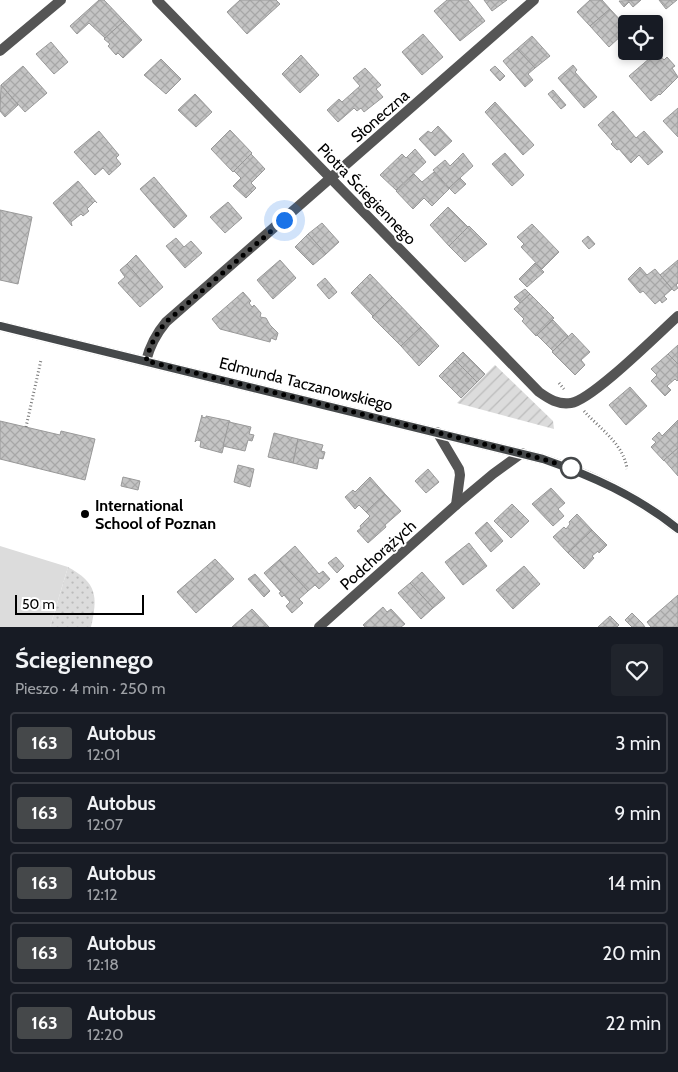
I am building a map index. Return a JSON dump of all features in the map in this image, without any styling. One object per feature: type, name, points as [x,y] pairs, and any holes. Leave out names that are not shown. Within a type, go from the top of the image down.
[{"type":"street","points":[[0,51],[61,0]]},
{"type":"street","name":"Piotra Ściegiennego","points":[[157,0],[539,392],[560,404],[575,402]]},
{"type":"street","name":"Słoneczna","points":[[146,361],[156,334],[166,322],[534,0]]},
{"type":"street","points":[[575,402],[590,395],[678,316]]},
{"type":"street","name":"Edmunda Taczanowskiego","points":[[0,326],[522,453],[571,468],[602,481],[641,502],[678,529]]},
{"type":"street","points":[[437,432],[459,469],[456,505]]},
{"type":"street","name":"Podchorążych","points":[[319,627],[456,505],[522,453]]},
{"type":"path","points":[[26,427],[41,360]]},
{"type":"path","points":[[559,383],[575,402],[619,446],[626,458],[627,468]]},
{"type":"shaded area","points":[[495,365],[553,421],[554,429],[457,403]]},
{"type":"shaded area","points":[[0,546],[68,567],[50,627],[0,627]]},
{"type":"shaded area","points":[[68,567],[85,579],[93,591],[94,607],[91,627],[50,627]]},
{"type":"building","points":[[99,0],[104,0],[124,21],[105,38],[89,23],[77,34],[70,26]]},
{"type":"building","points":[[240,0],[276,0],[280,4],[247,34],[227,12]]},
{"type":"building","points":[[447,0],[468,0],[485,21],[460,41],[434,11]]},
{"type":"building","points":[[484,0],[507,0],[492,11]]},
{"type":"building","points":[[590,0],[602,0],[610,9],[590,26],[577,12]]},
{"type":"building","points":[[641,0],[633,7],[629,2],[624,7],[619,1]]},
{"type":"building","points":[[659,0],[677,0],[666,9]]},
{"type":"building","points":[[610,9],[618,18],[618,39],[609,47],[590,26]]},
{"type":"building","points":[[124,21],[142,40],[123,58],[118,53],[116,55],[108,46],[110,44],[104,39]]},
{"type":"building","points":[[423,34],[443,57],[422,75],[402,52]]},
{"type":"building","points":[[532,36],[550,56],[535,68],[517,49]]},
{"type":"building","points":[[51,42],[68,62],[54,74],[36,54]]},
{"type":"building","points":[[517,49],[535,68],[528,74],[533,80],[525,87],[503,61]]},
{"type":"building","points":[[301,55],[319,75],[300,93],[282,74]]},
{"type":"building","points":[[667,57],[675,66],[672,68],[678,77],[651,101],[629,76],[648,60],[664,60]]},
{"type":"building","points":[[161,59],[181,79],[166,94],[144,75]]},
{"type":"building","points":[[573,65],[577,70],[575,72],[597,97],[584,108],[558,78]]},
{"type":"building","points":[[23,66],[47,93],[25,112],[1,85]]},
{"type":"building","points":[[495,66],[505,76],[500,81],[490,70]]},
{"type":"building","points":[[365,68],[381,85],[376,89],[383,97],[364,112],[361,108],[357,111],[354,108],[338,122],[327,110],[339,99],[342,102],[360,86],[353,78]]},
{"type":"building","points":[[1,85],[18,105],[5,117],[0,111]]},
{"type":"building","points":[[553,90],[566,105],[561,109],[548,94]]},
{"type":"building","points":[[195,94],[212,112],[196,127],[178,110]]},
{"type":"building","points":[[495,102],[534,145],[523,155],[485,112]]},
{"type":"building","points":[[678,108],[678,137],[663,121]]},
{"type":"building","points":[[613,111],[636,138],[644,131],[663,152],[648,165],[639,155],[631,163],[619,149],[617,150],[611,144],[613,142],[598,125]]},
{"type":"building","points":[[438,126],[452,141],[435,156],[419,139],[428,131],[431,133]]},
{"type":"building","points":[[230,130],[252,153],[233,172],[211,149]]},
{"type":"building","points":[[99,131],[119,155],[116,158],[121,164],[109,175],[103,168],[95,175],[74,152]]},
{"type":"building","points":[[415,149],[426,162],[396,190],[380,175],[402,154],[406,158]]},
{"type":"building","points":[[463,153],[473,166],[449,188],[433,170],[445,160],[450,166]]},
{"type":"building","points":[[505,153],[524,175],[512,186],[492,164]]},
{"type":"building","points":[[251,154],[265,169],[251,183],[256,188],[246,198],[233,186],[241,178],[234,171]]},
{"type":"building","points":[[434,172],[449,189],[432,206],[424,198],[413,209],[396,191],[414,174],[422,182]]},
{"type":"building","points":[[154,177],[187,216],[174,228],[140,189]]},
{"type":"building","points":[[460,178],[466,184],[455,194],[449,188]]},
{"type":"building","points":[[78,181],[97,203],[95,201],[87,209],[89,211],[83,216],[81,214],[71,222],[72,226],[53,203]]},
{"type":"building","points":[[228,202],[242,218],[225,233],[210,217]]},
{"type":"building","points":[[448,207],[468,227],[449,246],[430,225]]},
{"type":"building","points":[[0,210],[32,217],[18,284],[0,280]]},
{"type":"building","points":[[322,223],[339,242],[326,254],[308,234]]},
{"type":"building","points":[[532,224],[559,252],[542,269],[521,247],[524,244],[517,237]]},
{"type":"building","points":[[469,226],[487,244],[465,262],[449,246]]},
{"type":"building","points":[[308,234],[326,254],[313,265],[295,247]]},
{"type":"building","points":[[588,236],[595,244],[589,249],[582,241]]},
{"type":"building","points":[[176,238],[184,247],[191,241],[202,253],[185,268],[166,246]]},
{"type":"building","points":[[136,255],[163,287],[154,295],[127,264]]},
{"type":"building","points":[[280,260],[296,278],[273,299],[257,280]]},
{"type":"building","points":[[678,260],[678,283],[676,285],[678,288],[674,291],[660,275]]},
{"type":"building","points":[[535,263],[544,272],[527,287],[519,279]]},
{"type":"building","points":[[127,264],[154,295],[140,307],[118,283],[125,277],[120,270]]},
{"type":"building","points":[[640,267],[647,275],[655,269],[672,289],[664,296],[667,299],[662,303],[660,300],[655,304],[643,291],[640,293],[628,279]]},
{"type":"building","points":[[370,274],[392,297],[373,316],[351,293]]},
{"type":"building","points":[[325,278],[337,292],[329,299],[317,285]]},
{"type":"building","points":[[525,289],[530,294],[520,303],[514,297]]},
{"type":"building","points":[[243,292],[251,301],[249,303],[252,307],[254,305],[261,313],[260,317],[266,318],[278,333],[276,340],[271,338],[270,342],[220,329],[212,319]]},
{"type":"building","points":[[530,294],[554,318],[536,336],[514,309]]},
{"type":"building","points":[[392,297],[421,327],[401,346],[372,317]]},
{"type":"building","points":[[553,320],[568,336],[553,351],[537,335]]},
{"type":"building","points":[[421,327],[439,346],[419,366],[401,346]]},
{"type":"building","points":[[572,333],[590,352],[581,360],[585,365],[575,375],[552,352]]},
{"type":"building","points":[[678,345],[678,364],[668,354]]},
{"type":"building","points":[[463,352],[485,374],[477,382],[455,360]]},
{"type":"building","points":[[668,354],[678,364],[678,380],[675,379],[667,386],[671,390],[665,396],[651,381],[657,375],[651,369]]},
{"type":"building","points":[[455,360],[477,382],[461,398],[439,376]]},
{"type":"building","points":[[630,387],[647,406],[626,425],[609,405]]},
{"type":"building","points":[[202,415],[202,417],[206,418],[206,416],[230,421],[222,453],[200,447],[201,441],[197,440],[195,442]]},
{"type":"building","points":[[678,420],[678,448],[664,461],[651,447],[656,442],[652,439],[659,432],[662,436]]},
{"type":"building","points":[[0,421],[60,435],[61,431],[95,439],[85,480],[0,459]]},
{"type":"building","points":[[229,422],[251,427],[249,434],[254,435],[252,441],[248,440],[245,451],[223,446]]},
{"type":"building","points":[[274,433],[298,439],[293,463],[268,457]]},
{"type":"building","points":[[298,439],[323,445],[321,451],[325,452],[323,459],[319,458],[317,469],[293,463]]},
{"type":"building","points":[[678,448],[678,476],[664,460]]},
{"type":"building","points":[[238,465],[254,469],[250,487],[234,482]]},
{"type":"building","points":[[428,469],[439,482],[426,493],[415,481]]},
{"type":"building","points":[[123,477],[140,481],[138,490],[121,486]]},
{"type":"building","points":[[370,477],[385,494],[366,512],[359,505],[355,509],[345,497],[353,490],[355,492]]},
{"type":"building","points":[[551,488],[565,503],[558,509],[564,516],[553,526],[532,504]]},
{"type":"building","points":[[385,494],[401,511],[368,543],[357,531],[370,516],[366,512]]},
{"type":"building","points":[[512,504],[529,521],[511,538],[494,521]]},
{"type":"building","points":[[577,514],[592,530],[568,553],[553,537],[564,527],[566,529],[570,524],[569,522]]},
{"type":"building","points":[[487,522],[503,541],[491,552],[475,533]]},
{"type":"building","points":[[592,530],[607,545],[599,553],[598,551],[592,556],[594,558],[584,569],[568,553]]},
{"type":"building","points":[[469,543],[487,566],[463,585],[445,562]]},
{"type":"building","points":[[295,546],[319,574],[323,571],[330,579],[319,589],[315,585],[308,591],[279,560]]},
{"type":"building","points":[[336,557],[344,566],[337,573],[328,563]]},
{"type":"building","points":[[215,559],[234,579],[196,613],[177,592]]},
{"type":"building","points":[[279,560],[308,591],[299,599],[303,603],[292,613],[286,606],[290,602],[284,595],[282,597],[279,593],[281,592],[264,573]]},
{"type":"building","points":[[524,566],[540,584],[513,609],[496,590]]},
{"type":"building","points":[[422,572],[445,598],[433,608],[410,583]]},
{"type":"building","points":[[255,574],[270,591],[264,597],[248,579]]},
{"type":"building","points":[[410,583],[433,608],[421,619],[398,593]]},
{"type":"building","points":[[678,595],[678,627],[651,627],[647,622]]},
{"type":"building","points":[[383,607],[387,612],[391,609],[405,624],[401,627],[365,627],[363,625]]},
{"type":"building","points":[[252,609],[269,627],[232,627]]},
{"type":"building","points":[[632,613],[645,627],[632,627],[625,620]]},
{"type":"building","points":[[610,616],[619,625],[617,627],[598,627]]},
{"type":"bus line","name":"163","points":[[0,326],[543,459],[602,481],[641,502],[663,516],[678,529]]},
{"type":"place","name":"International School of Poznan","points":[[85,514]]},
{"type":"route","points":[[284,220],[166,322],[156,334],[146,361],[488,445],[571,468]]}]
